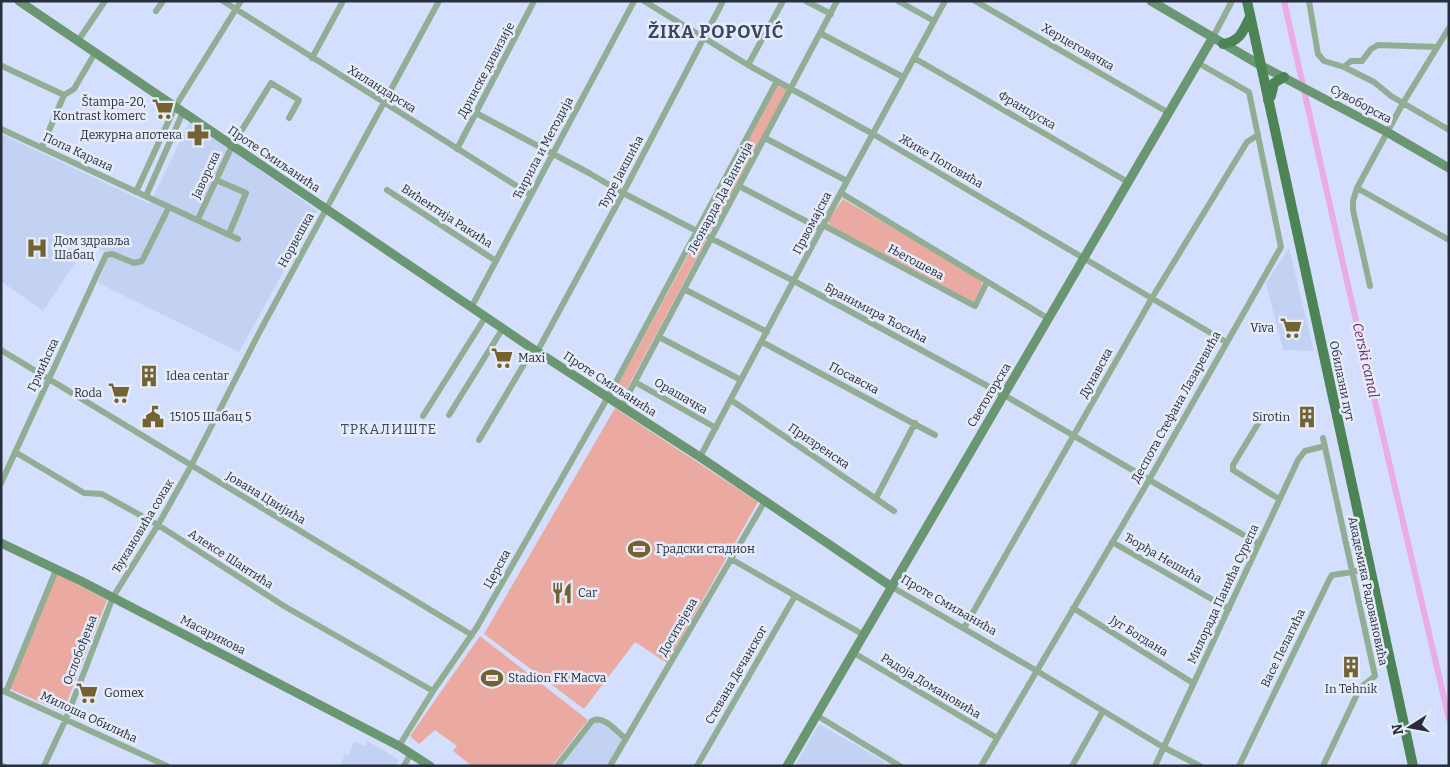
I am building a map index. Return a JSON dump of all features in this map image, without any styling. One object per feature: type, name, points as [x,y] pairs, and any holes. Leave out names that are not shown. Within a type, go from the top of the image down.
[{"type":"main road","name":"Обилазни пут","points":[[1246,1],[1413,766]]},
{"type":"main road","points":[[1223,44],[1233,42],[1239,38],[1250,17]]},
{"type":"main road","points":[[1268,100],[1274,83],[1286,78]]},
{"type":"street","points":[[78,42],[104,1]]},
{"type":"street","points":[[156,11],[163,1]]},
{"type":"street","name":"Хиландарска","points":[[223,1],[531,195]]},
{"type":"street","points":[[136,192],[179,109],[241,1]]},
{"type":"street","points":[[312,58],[343,1]]},
{"type":"street","name":"Норвешка","points":[[191,466],[260,331],[439,1]]},
{"type":"street","name":"Дринске дивизије","points":[[457,149],[534,1]]},
{"type":"street","name":"Ћирила и Методија","points":[[472,306],[634,1]]},
{"type":"street","name":"Жике Поповића","points":[[644,1],[748,65],[873,134],[1226,342]]},
{"type":"street","name":"Ђуре Јакшића","points":[[479,440],[535,350],[623,193],[723,1]]},
{"type":"street","points":[[748,65],[783,1]]},
{"type":"street","points":[[806,1],[831,14]]},
{"type":"street","name":"Леонарда Да Винчија","points":[[622,406],[837,1]]},
{"type":"street","points":[[898,1],[934,21]]},
{"type":"street","name":"Првомајска","points":[[700,457],[840,193],[945,1]]},
{"type":"street","name":"Херцеговачка","points":[[976,1],[1169,113]]},
{"type":"street","name":"Сувоборска","points":[[1151,1],[1260,65],[1387,132],[1449,168]]},
{"type":"street","points":[[1213,37],[1232,1]]},
{"type":"street","points":[[1309,1],[1318,54],[1324,61],[1344,67],[1374,82],[1391,96],[1449,130]]},
{"type":"street","name":"Проте Смиљанића","points":[[24,2],[78,42],[535,350],[700,457],[892,586],[1163,748],[1200,766]]},
{"type":"street","points":[[1370,286],[1353,210],[1357,188],[1403,103],[1449,28]]},
{"type":"street","points":[[820,33],[903,77]]},
{"type":"street","name":"Светогорска","points":[[787,766],[1213,37]]},
{"type":"street","points":[[1344,67],[1351,61],[1362,61],[1371,49],[1378,44],[1437,47]]},
{"type":"street","points":[[42,147],[64,95],[74,89],[95,53]]},
{"type":"street","name":"Француска","points":[[914,58],[1128,182]]},
{"type":"street","name":"Деспота Стефана Лазаревића","points":[[981,766],[1149,480],[1226,342],[1282,247],[1249,92],[1198,64]]},
{"type":"street","points":[[2,66],[64,95]]},
{"type":"street","name":"Леонарда Да Винчија","points":[[608,397],[777,81]]},
{"type":"street","name":"Јаворска","points":[[198,219],[232,146],[271,83],[299,100],[288,118]]},
{"type":"street","points":[[146,196],[179,109]]},
{"type":"street","name":"Бранимира Ћосића","points":[[476,113],[590,173],[623,193],[794,281],[1004,395],[1259,544]]},
{"type":"street","name":"Попа Карана","points":[[1,129],[238,239]]},
{"type":"street","name":"Дунавска","points":[[964,628],[1152,298],[1247,142],[1258,135]]},
{"type":"street","points":[[765,138],[847,181]]},
{"type":"street","points":[[216,180],[246,193],[229,234]]},
{"type":"street","points":[[739,186],[822,227]]},
{"type":"street","points":[[1357,188],[1449,240]]},
{"type":"street","name":"Вићентија Ракића","points":[[386,190],[496,261]]},
{"type":"street","name":"Његошева","points":[[840,193],[1049,319]]},
{"type":"street","name":"Грмићска","points":[[1,483],[105,257],[108,254],[112,254],[134,264],[142,261],[169,206]]},
{"type":"street","name":"Његошева","points":[[822,227],[975,306],[987,282]]},
{"type":"street","points":[[684,290],[767,332]]},
{"type":"street","points":[[423,416],[486,316]]},
{"type":"street","points":[[449,416],[503,328]]},
{"type":"street","points":[[659,337],[741,380]]},
{"type":"street","name":"Посавска","points":[[762,342],[935,435]]},
{"type":"street","name":"Јована Цвијића","points":[[1,350],[472,635]]},
{"type":"street","name":"Орашачка","points":[[635,382],[716,428]]},
{"type":"street","name":"Церска","points":[[399,746],[433,691],[472,635],[608,397]]},
{"type":"street","name":"Призренска","points":[[731,400],[894,511]]},
{"type":"street","points":[[1267,414],[1259,422],[1233,465],[1233,470],[1279,499]]},
{"type":"street","points":[[876,498],[915,423]]},
{"type":"street","name":"Академика Радовановића","points":[[1323,438],[1375,676],[1360,688],[1323,766]]},
{"type":"street","name":"Милорада Панића Сурепа","points":[[1155,766],[1298,460],[1305,451],[1325,446]]},
{"type":"street","name":"Алексе Шантића","points":[[15,452],[84,492],[102,494],[158,525],[284,606],[433,691]]},
{"type":"street","name":"Ђукановића сокак","points":[[113,597],[158,525],[191,466]]},
{"type":"street","name":"Доситејева","points":[[610,766],[765,501]]},
{"type":"street","name":"Ђорђа Нешића","points":[[1112,542],[1229,609]]},
{"type":"street","name":"Масарикова","points":[[1,543],[113,597],[399,746],[430,766]]},
{"type":"street","points":[[730,559],[864,635]]},
{"type":"street","name":"Васе Пелагића","points":[[1239,766],[1329,580],[1332,576],[1370,567]]},
{"type":"street","points":[[4,691],[56,570]]},
{"type":"street","name":"Стевана Дечанског","points":[[697,766],[795,596]]},
{"type":"street","name":"Ослобођења","points":[[46,765],[66,719],[113,597]]},
{"type":"street","name":"Југ Богдана","points":[[1073,608],[1193,683]]},
{"type":"street","name":"Радоја Домановића","points":[[854,653],[998,738]]},
{"type":"street","name":"Милоша Обилића","points":[[4,691],[167,766]]},
{"type":"street","points":[[1072,766],[1103,711]]},
{"type":"street","points":[[816,716],[900,766]]},
{"type":"street","points":[[557,766],[595,718],[602,720],[626,739]]},
{"type":"street","points":[[404,766],[411,753]]},
{"type":"shaded area","points":[[779,86],[786,89],[786,92],[713,229],[707,229],[704,224]]},
{"type":"shaded area","points":[[190,120],[317,211],[239,352],[98,283],[109,254],[77,237],[67,258],[75,263],[43,311],[1,281],[1,134],[150,204]]},
{"type":"shaded area","points":[[843,199],[981,279],[982,285],[974,301],[829,225],[829,219]]},
{"type":"shaded area","points":[[699,235],[706,241],[623,396],[619,398],[614,392]]},
{"type":"shaded area","points":[[1289,248],[1314,351],[1283,350],[1266,283]]},
{"type":"shaded area","points":[[615,408],[758,502],[667,663],[635,642],[584,709],[484,634]]},
{"type":"shaded area","points":[[55,573],[107,600],[63,712],[10,689]]},
{"type":"shaded area","name":"Stadion FK Macva","points":[[480,636],[588,720],[552,766],[472,766],[453,751],[457,746],[435,730],[419,744],[410,736]]},
{"type":"shaded area","points":[[599,721],[623,740],[606,766],[561,766],[594,722]]},
{"type":"shaded area","points":[[819,724],[885,762],[883,766],[795,766]]},
{"type":"shaded area","points":[[354,741],[364,746],[368,741],[399,760],[396,766],[340,766],[345,754],[349,755]]},
{"type":"waterway","name":"Cerski canal","points":[[1284,1],[1449,719]]},
{"type":"place","name":"Štampa-20, Kontrast komerc","points":[[163,109]]},
{"type":"place","name":"Дежурна апотека","points":[[198,135]]},
{"type":"place","name":"Дом здравља Шабац","points":[[37,248]]},
{"type":"place","name":"Viva","points":[[1291,328]]},
{"type":"place","name":"Maxi","points":[[502,358]]},
{"type":"place","name":"Idea centar","points":[[149,376]]},
{"type":"place","name":"Roda","points":[[119,393]]},
{"type":"place","name":"15105 Шабац 5","points":[[153,417]]},
{"type":"place","name":"Sirotin","points":[[1307,417]]},
{"type":"place","name":"Градски стадион","points":[[639,549]]},
{"type":"place","name":"Car","points":[[562,593]]},
{"type":"place","name":"In Tehnik","points":[[1351,667]]},
{"type":"place","name":"Stadion FK Macva","points":[[492,678]]},
{"type":"place","name":"Gomex","points":[[87,693]]},
{"type":"district","name":"ŽIKA POPOVIĆ","points":[[716,32]]},
{"type":"district","name":"ТРКАЛИШТЕ","points":[[389,429]]}]
